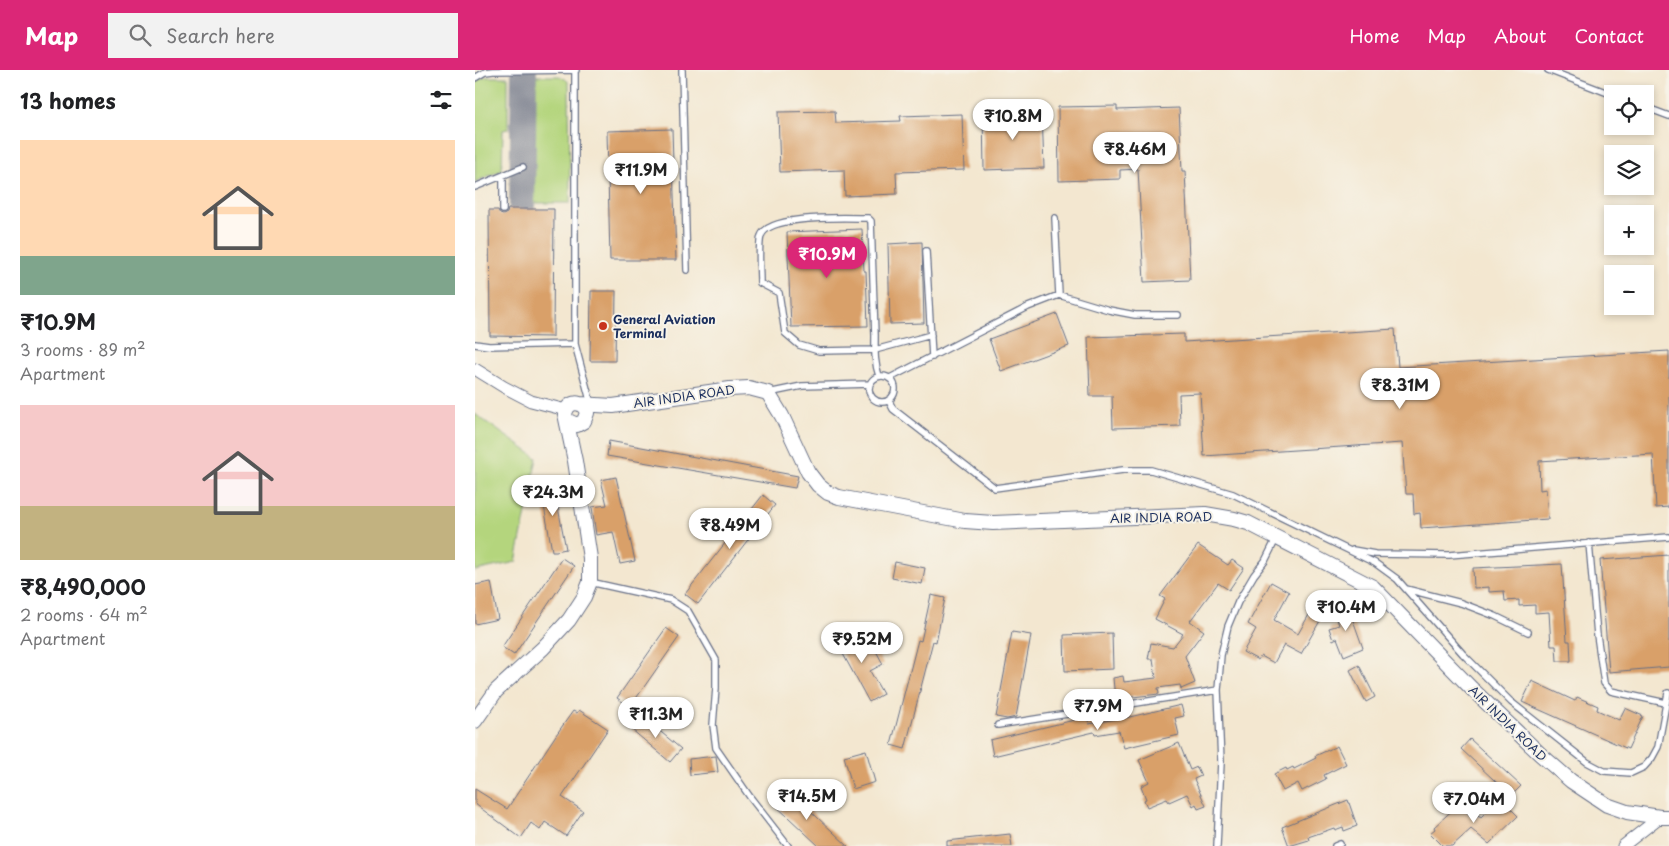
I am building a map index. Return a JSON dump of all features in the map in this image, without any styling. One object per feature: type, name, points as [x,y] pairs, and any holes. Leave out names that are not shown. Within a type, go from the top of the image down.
[{"type":"street","points":[[475,369],[531,401],[574,419],[575,461],[589,558],[590,582],[584,598],[569,620],[543,648],[496,691],[475,721]]},
{"type":"street","name":"AIR INDIA ROAD","points":[[613,406],[573,403],[574,419],[613,406],[730,389],[749,388],[768,393],[782,416],[808,472],[817,485],[828,493],[839,497],[965,521],[993,523],[1205,514],[1247,523],[1275,539],[1373,587],[1471,688],[1571,781],[1607,805],[1627,812],[1664,817]]},
{"type":"street","points":[[1623,846],[1664,817]]},
{"type":"lane","points":[[475,78],[485,72],[493,71],[576,70],[575,344],[585,404]]},
{"type":"lane","points":[[682,70],[687,270]]},
{"type":"lane","points":[[1548,70],[1604,91]]},
{"type":"lane","points":[[1654,110],[1669,116]]},
{"type":"lane","points":[[475,187],[523,168]]},
{"type":"lane","points":[[503,176],[503,210]]},
{"type":"lane","points":[[879,376],[875,364],[875,350],[871,221],[868,218],[791,220],[769,226],[761,236],[759,268],[761,283],[779,293],[785,334],[799,345],[819,351],[875,350],[931,335]]},
{"type":"lane","points":[[1055,218],[1059,295]]},
{"type":"lane","points":[[926,251],[932,357]]},
{"type":"lane","points":[[890,378],[1028,307],[1059,295],[1109,310],[1135,315],[1178,315]]},
{"type":"lane","points":[[475,344],[489,346],[575,344]]},
{"type":"lane","points":[[879,376],[890,378],[894,382],[896,390],[893,398],[889,401],[879,402],[873,399],[869,384],[874,378],[879,376]]},
{"type":"lane","points":[[768,393],[802,386],[869,384]]},
{"type":"lane","points":[[889,401],[893,409],[995,488],[1123,470],[1151,470],[1233,494],[1346,548],[1375,563],[1397,579],[1463,654],[1511,702],[1587,762],[1605,771],[1631,773],[1644,768],[1653,758],[1658,747],[1668,693]]},
{"type":"lane","points":[[1346,548],[1375,554],[1449,556],[1669,537]]},
{"type":"lane","points":[[1217,846],[1221,762],[1218,690],[1221,655],[1228,626],[1238,602],[1265,561],[1275,539]]},
{"type":"lane","points":[[1589,543],[1603,683],[1611,691],[1666,703]]},
{"type":"lane","points":[[590,582],[671,600],[689,611],[715,660],[713,725],[716,748],[750,797],[788,846]]},
{"type":"lane","points":[[1406,589],[1461,603],[1495,616],[1528,632]]},
{"type":"lane","points":[[998,726],[1218,690]]},
{"type":"green space","points":[[530,76],[559,76],[567,80],[569,85],[570,203],[529,203]]},
{"type":"green space","points":[[486,77],[508,77],[508,129],[503,130],[502,170],[475,182],[475,84],[480,79]]},
{"type":"green space","points":[[475,414],[537,458],[516,562],[475,571]]},
{"type":"building","points":[[1117,106],[1117,110],[1179,108],[1182,171],[1185,171],[1190,280],[1144,282],[1138,169],[1120,170],[1120,179],[1059,181],[1058,107]]},
{"type":"building","points":[[835,111],[836,123],[901,121],[900,116],[962,114],[964,170],[896,172],[897,194],[845,196],[844,170],[780,172],[778,112]]},
{"type":"building","points":[[1042,112],[1044,168],[984,170],[983,113]]},
{"type":"building","points":[[672,129],[676,260],[610,260],[607,131]]},
{"type":"building","points":[[508,209],[554,209],[553,337],[490,336],[489,210],[498,210],[503,215],[507,213]]},
{"type":"building","points":[[862,229],[868,326],[791,327],[787,232]]},
{"type":"building","points":[[922,242],[924,323],[890,324],[888,244]]},
{"type":"building","name":"General Aviation Terminal","points":[[591,291],[616,291],[615,361],[590,361]]},
{"type":"building","points":[[1057,314],[1069,346],[1001,371],[989,339]]},
{"type":"building","points":[[1395,329],[1398,367],[1669,351],[1669,507],[1656,508],[1653,454],[1539,461],[1540,490],[1546,489],[1548,519],[1421,528],[1420,513],[1414,514],[1413,494],[1406,494],[1402,443],[1204,456],[1200,393],[1179,394],[1180,426],[1113,428],[1112,396],[1090,396],[1088,337],[1184,334],[1184,342]]},
{"type":"building","points":[[609,441],[798,476],[795,488],[607,456]]},
{"type":"building","points":[[616,477],[635,561],[620,564],[613,532],[596,535],[592,507],[607,505],[601,480]]},
{"type":"building","points":[[553,481],[566,549],[556,551],[552,551],[540,483]]},
{"type":"building","points":[[763,495],[775,505],[698,604],[685,594]]},
{"type":"building","points":[[1198,545],[1228,565],[1232,560],[1244,568],[1229,590],[1218,583],[1190,621],[1204,631],[1185,656],[1195,683],[1181,689],[1180,685],[1158,688],[1159,694],[1115,699],[1113,678],[1123,676],[1124,682],[1156,678],[1153,659],[1148,659],[1151,643],[1173,647],[1183,634],[1155,619],[1165,599],[1160,596]]},
{"type":"building","points":[[1669,555],[1669,667],[1609,672],[1600,560]]},
{"type":"building","points":[[562,558],[574,566],[514,655],[502,647]]},
{"type":"building","points":[[895,562],[925,568],[922,584],[892,578]]},
{"type":"building","points":[[1562,564],[1567,641],[1570,641],[1571,661],[1557,661],[1556,646],[1551,646],[1549,612],[1535,613],[1535,605],[1519,606],[1519,600],[1505,601],[1504,591],[1489,592],[1489,587],[1474,588],[1473,568]]},
{"type":"building","points":[[491,582],[498,619],[475,624],[475,585]]},
{"type":"building","points":[[1271,582],[1289,592],[1274,620],[1298,634],[1314,606],[1325,612],[1301,654],[1284,645],[1274,663],[1261,656],[1258,660],[1243,652],[1256,629],[1248,624]]},
{"type":"building","points":[[931,595],[945,598],[936,642],[933,641],[905,749],[891,745],[918,640],[921,641]]},
{"type":"building","points":[[1348,606],[1363,648],[1344,656],[1337,638],[1333,640],[1329,628],[1339,625],[1334,610]]},
{"type":"building","points":[[666,628],[679,637],[630,707],[617,698]]},
{"type":"building","points":[[1012,632],[1031,635],[1016,717],[1007,719],[996,717]]},
{"type":"building","points":[[850,633],[857,645],[869,638],[883,664],[870,671],[883,694],[869,702],[836,641]]},
{"type":"building","points":[[1112,633],[1113,669],[1065,671],[1064,635]]},
{"type":"building","points":[[1359,665],[1375,697],[1366,702],[1350,670]]},
{"type":"building","points":[[1532,681],[1575,701],[1577,697],[1598,706],[1597,710],[1619,720],[1625,708],[1643,716],[1628,749],[1522,702]]},
{"type":"building","points":[[1181,705],[1184,716],[1175,718],[1179,735],[1124,748],[1119,731],[1095,735],[1094,732],[993,756],[990,740],[1087,717],[1089,724],[1121,719]]},
{"type":"building","points":[[579,710],[608,729],[562,797],[583,811],[566,836],[545,822],[540,830],[531,823],[521,838],[475,804],[475,789],[507,809],[573,711],[577,713]]},
{"type":"building","points":[[642,716],[681,749],[670,762],[631,729]]},
{"type":"building","points":[[1470,739],[1521,786],[1511,796],[1461,749]]},
{"type":"building","points":[[1179,743],[1190,770],[1197,767],[1201,776],[1194,779],[1206,806],[1198,809],[1196,804],[1193,806],[1187,794],[1169,802],[1167,799],[1147,807],[1141,786],[1149,782],[1139,760]]},
{"type":"building","points":[[1337,746],[1346,764],[1324,775],[1326,779],[1302,791],[1298,783],[1283,791],[1274,774],[1286,768],[1287,770],[1293,767],[1294,769],[1316,758],[1315,756]]},
{"type":"building","points":[[866,750],[875,782],[853,789],[844,756]]},
{"type":"building","points":[[716,756],[718,772],[690,775],[689,759]]},
{"type":"building","points":[[787,789],[848,846],[819,846],[773,803]]},
{"type":"building","points":[[1500,798],[1518,816],[1489,844],[1471,829],[1452,846],[1443,846],[1430,833],[1459,804],[1474,819],[1478,815],[1481,817]]},
{"type":"building","points":[[1348,800],[1357,826],[1344,831],[1343,827],[1335,830],[1334,828],[1308,837],[1309,840],[1289,846],[1282,827]]},
{"type":"building","points":[[1010,834],[1012,846],[947,846],[947,841]]},
{"type":"taxiway","points":[[522,209],[524,70]]},
{"type":"place","name":"General Aviation Terminal","points":[[603,326]]}]
